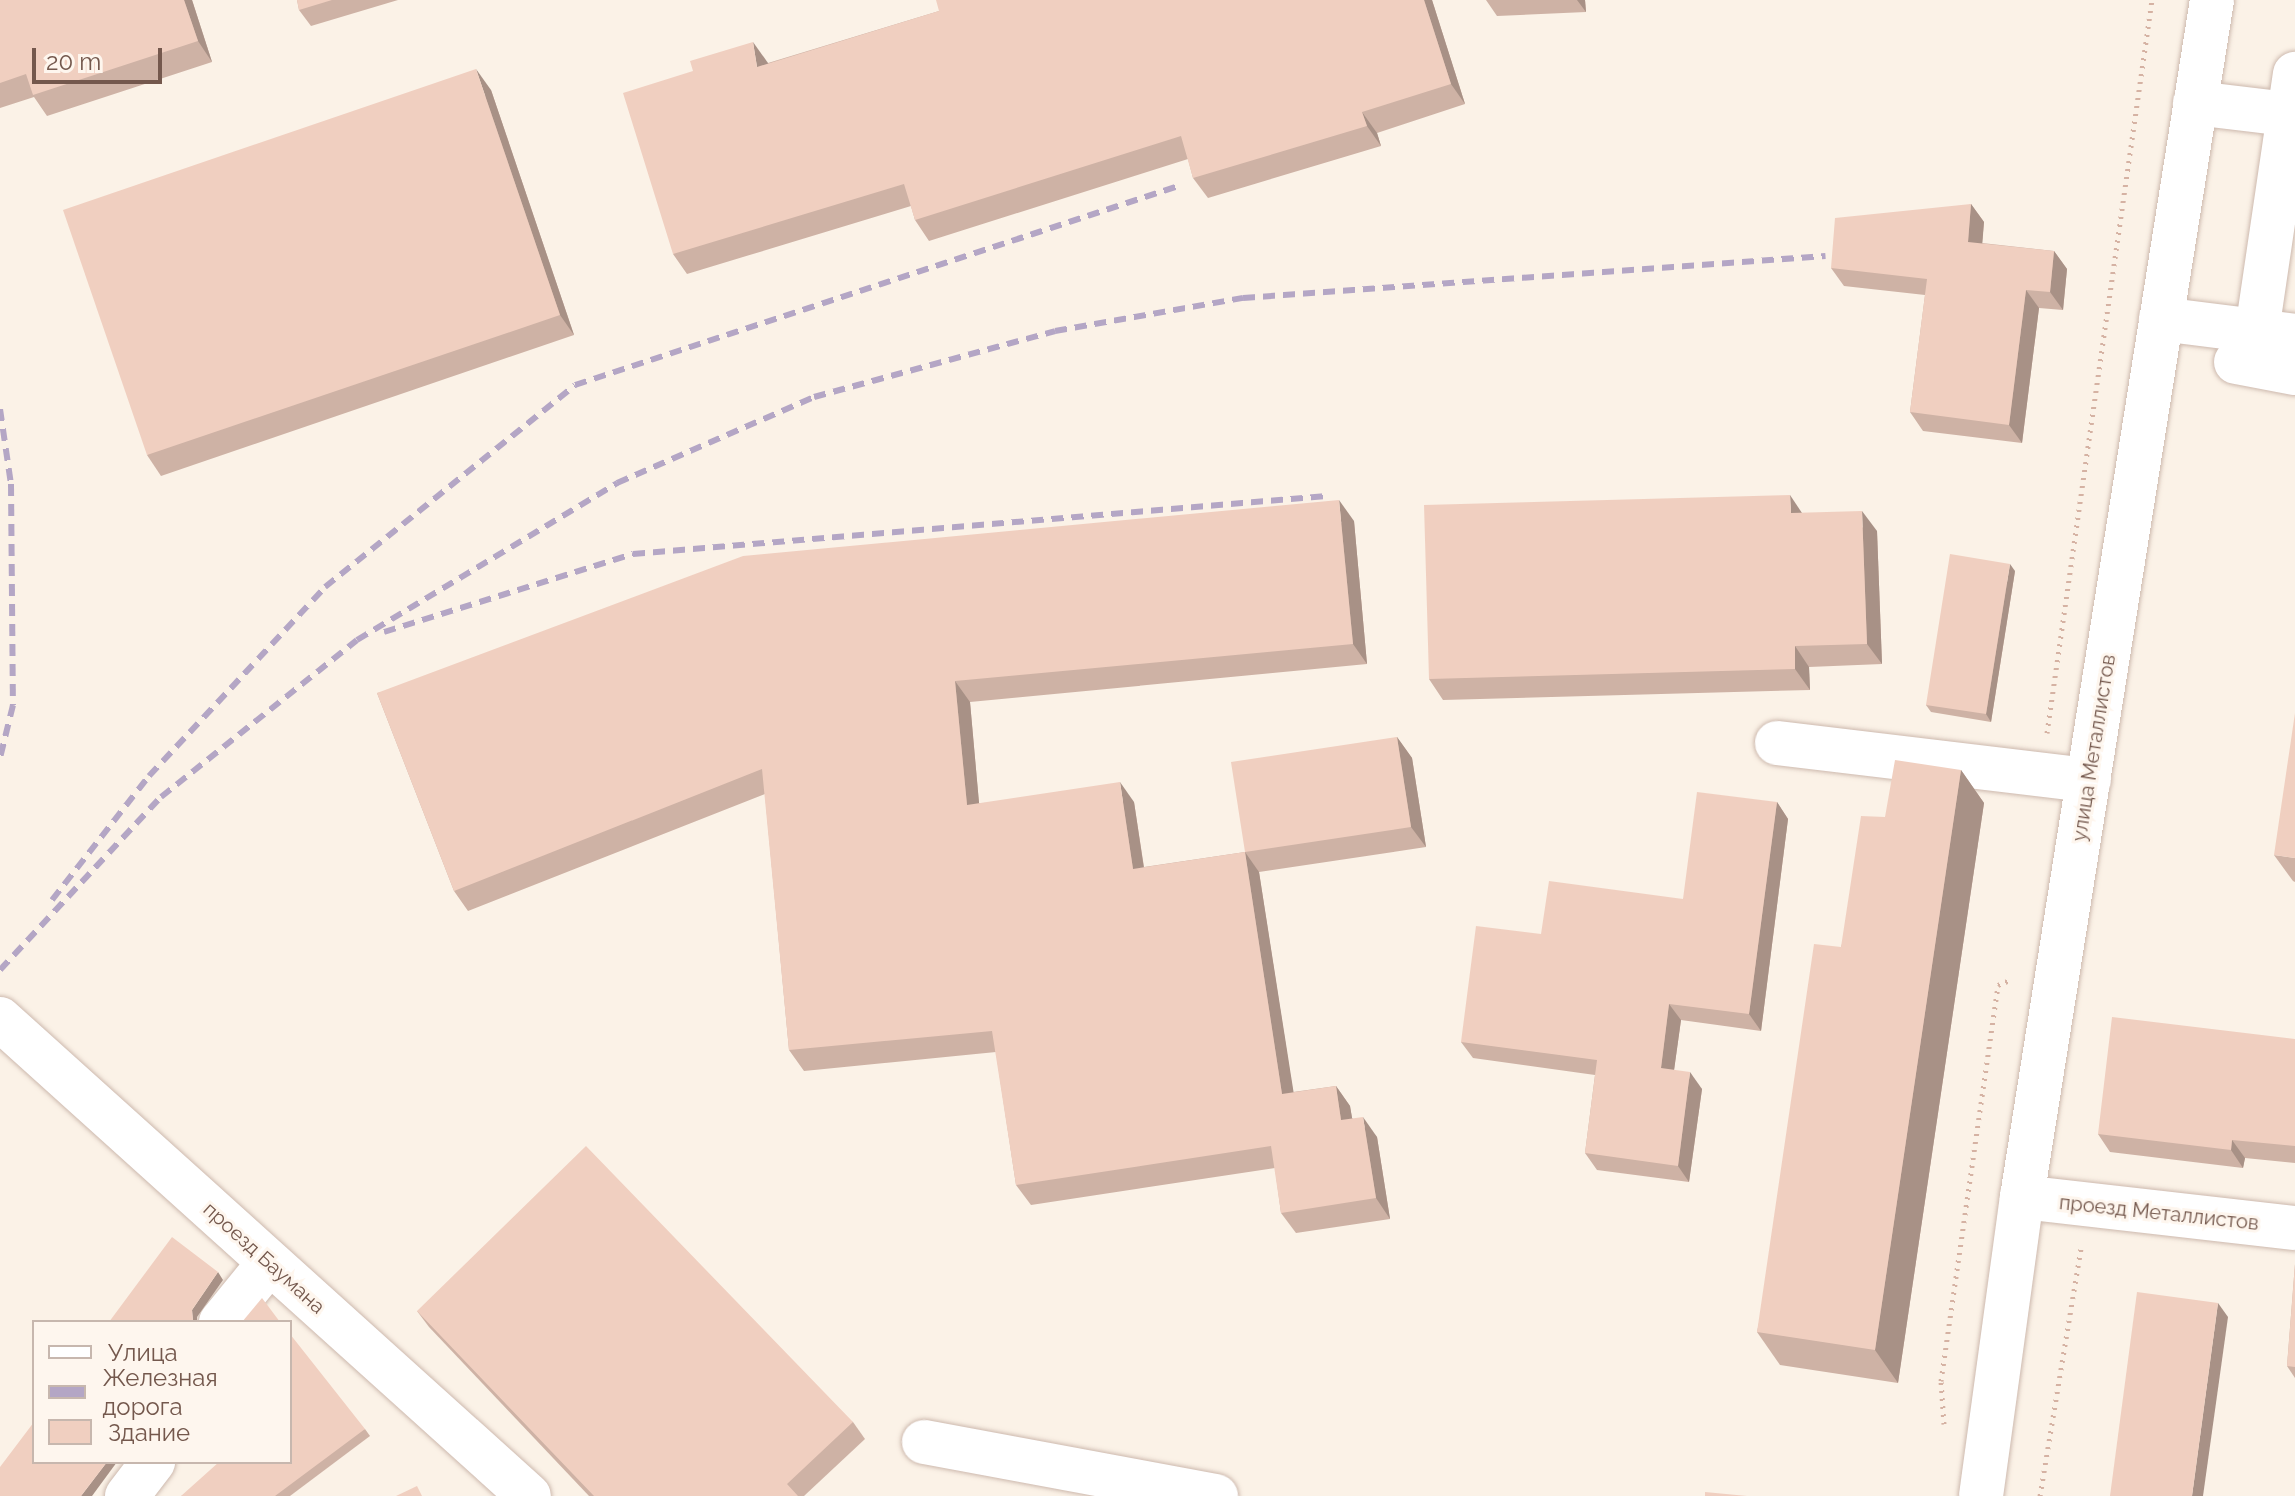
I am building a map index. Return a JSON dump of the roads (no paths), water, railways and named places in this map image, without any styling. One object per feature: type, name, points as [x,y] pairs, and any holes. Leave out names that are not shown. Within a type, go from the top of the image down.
[{"type":"street","name":"улица Металлистов","points":[[1981,1496],[2022,1197],[2212,0]]},
{"type":"street","points":[[2195,103],[2293,101],[2262,343]]},
{"type":"street","points":[[2161,319],[2262,343],[2295,373]]},
{"type":"street","points":[[1777,743],[2089,780]]},
{"type":"street","name":"проезд Баумана","points":[[8,1027],[529,1496]]},
{"type":"street","name":"проезд Металлистов","points":[[2022,1197],[2295,1228]]},
{"type":"street","points":[[223,1320],[269,1263]]},
{"type":"street","points":[[924,1442],[1216,1496]]},
{"type":"street","points":[[127,1496],[151,1464]]},
{"type":"railway","points":[[52,900],[149,776],[325,587],[575,385],[1178,186]]},
{"type":"railway","points":[[0,970],[161,797],[357,640],[617,483],[814,397],[1055,331],[1243,298],[1825,256]]},
{"type":"railway","points":[[0,409],[11,484],[13,705],[0,758]]},
{"type":"railway","points":[[384,632],[633,554],[1327,496]]}]
